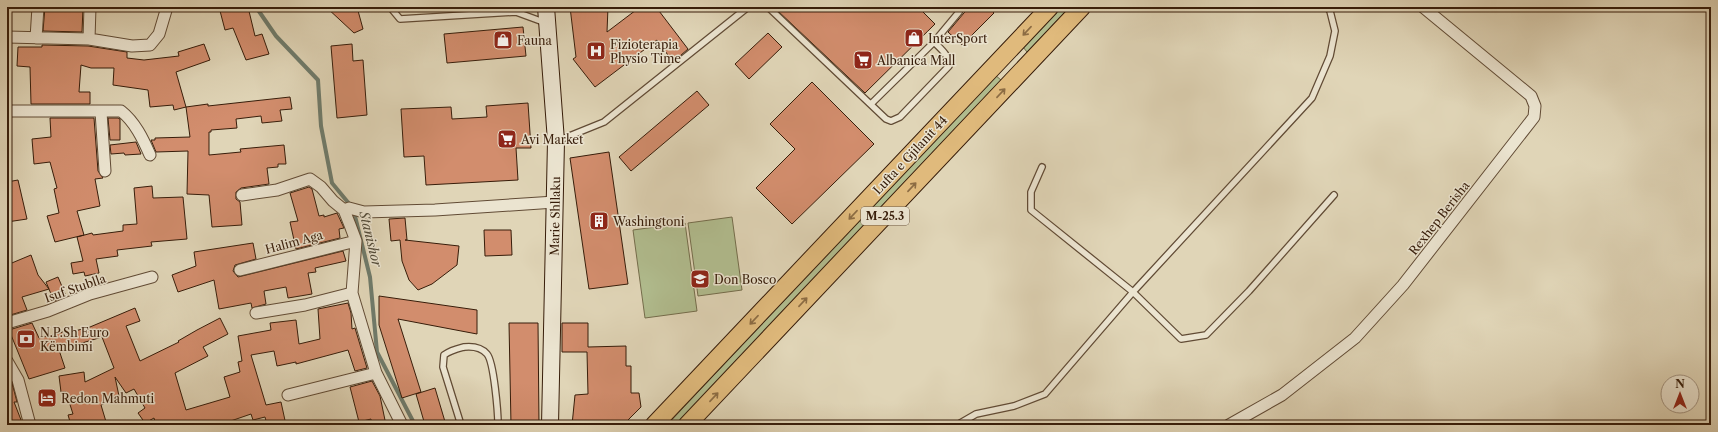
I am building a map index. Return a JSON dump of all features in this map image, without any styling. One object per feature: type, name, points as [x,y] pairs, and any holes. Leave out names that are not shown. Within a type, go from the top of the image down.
[{"type":"main road","name":"Lufta e Gjilanit 44","points":[[654,425],[1050,7]]},
{"type":"main road","name":"Lufta e Gjilanit 44","points":[[687,425],[1082,7]]},
{"type":"street","points":[[36,38],[38,7]]},
{"type":"street","points":[[89,39],[90,7]]},
{"type":"street","points":[[7,37],[89,39],[132,46],[150,45],[159,34],[166,7]]},
{"type":"street","name":"Marie Shllaku","points":[[546,7],[556,141],[550,425]]},
{"type":"street","name":"Rexhep Berisha","points":[[1229,425],[1282,395],[1355,338],[1403,285],[1534,117],[1535,106],[1532,96],[1423,7]]},
{"type":"street","points":[[7,111],[121,111],[130,118],[144,141],[150,156]]},
{"type":"street","points":[[101,112],[105,171]]},
{"type":"street","points":[[242,195],[277,190],[310,179],[321,186],[333,201],[347,209],[364,212],[435,210],[555,202]]},
{"type":"street","points":[[347,209],[356,240],[352,293],[376,373],[402,425]]},
{"type":"street","name":"Halim Aga","points":[[240,270],[356,240]]},
{"type":"street","name":"Isuf Stublla","points":[[7,323],[48,311],[90,294],[152,277]]},
{"type":"street","points":[[256,313],[305,305],[352,293]]},
{"type":"street","points":[[7,361],[18,380],[30,425]]},
{"type":"street","points":[[288,395],[376,373]]},
{"type":"lane","points":[[390,7],[400,19],[515,10],[547,23]]},
{"type":"lane","points":[[556,141],[604,122],[748,7]]},
{"type":"lane","points":[[768,7],[886,119],[890,121],[900,117],[949,66],[949,60],[946,55],[934,42]]},
{"type":"lane","points":[[957,425],[976,414],[1014,406],[1045,394],[1134,292],[1312,98],[1330,56],[1335,31],[1330,12],[1327,7]]},
{"type":"lane","points":[[871,104],[934,42],[959,12]]},
{"type":"lane","points":[[1042,167],[1030,192],[1031,210],[1134,292],[1180,339],[1206,335],[1249,290],[1334,195]]},
{"type":"lane","points":[[461,425],[443,367],[444,355],[452,349],[469,347],[481,348],[488,355],[492,370],[498,425]]},
{"type":"green space","points":[[1060,7],[1070,7],[1027,52],[1023,47]]},
{"type":"green space","points":[[995,75],[1001,80],[676,425],[667,425]]},
{"type":"green space","points":[[732,217],[742,290],[698,296],[688,223]]},
{"type":"green space","points":[[685,223],[697,311],[645,318],[633,230]]},
{"type":"building","points":[[45,7],[83,7],[82,32],[43,31]]},
{"type":"building","points":[[219,7],[248,7],[255,36],[262,34],[269,54],[246,60],[233,28],[225,30]]},
{"type":"building","points":[[326,7],[357,7],[363,29],[354,33]]},
{"type":"building","points":[[570,7],[608,7],[607,32],[640,7],[656,7],[688,49],[673,62],[657,40],[595,87],[573,59],[576,57]]},
{"type":"building","name":"Albanica Mall","points":[[785,7],[918,7],[935,24],[865,93],[779,12]]},
{"type":"building","points":[[969,7],[989,7],[994,13],[962,45],[948,32]]},
{"type":"building","points":[[523,27],[526,56],[447,63],[444,34]]},
{"type":"building","points":[[768,33],[782,47],[749,79],[735,64]]},
{"type":"building","points":[[204,44],[210,60],[176,72],[186,107],[174,110],[173,105],[150,107],[148,90],[113,85],[114,68],[91,68],[81,65],[79,92],[90,92],[90,104],[31,104],[30,67],[17,66],[18,47],[42,47],[42,45],[88,46],[127,52],[127,58],[144,60],[179,56],[178,52]]},
{"type":"building","points":[[352,44],[353,61],[363,60],[367,115],[337,118],[331,46]]},
{"type":"building","points":[[812,82],[874,144],[792,224],[756,188],[795,149],[770,124]]},
{"type":"building","points":[[697,91],[709,105],[631,171],[619,157]]},
{"type":"building","points":[[290,97],[292,109],[280,110],[282,121],[262,123],[261,116],[236,119],[237,128],[211,130],[211,132],[209,132],[209,155],[241,152],[240,149],[284,145],[286,164],[278,164],[278,167],[267,168],[269,184],[241,188],[236,192],[236,199],[240,202],[242,225],[212,227],[209,195],[187,194],[188,151],[156,152],[151,140],[155,140],[155,138],[190,137],[186,107]]},
{"type":"building","points":[[528,103],[531,148],[516,148],[518,180],[426,185],[424,156],[404,157],[401,109],[451,107],[452,119],[487,117],[486,106]]},
{"type":"building","points":[[50,118],[94,118],[98,171],[103,178],[95,179],[100,206],[77,211],[84,235],[55,242],[47,216],[59,213],[54,189],[57,188],[50,162],[34,164],[32,139],[51,137]]},
{"type":"building","points":[[108,118],[120,119],[120,140],[110,140]]},
{"type":"building","points":[[136,142],[141,154],[111,154],[110,145]]},
{"type":"building","name":"Washingtoni","points":[[609,152],[628,284],[589,289],[570,158]]},
{"type":"building","points":[[18,180],[27,219],[7,222],[7,182]]},
{"type":"building","points":[[152,186],[153,198],[183,197],[187,239],[151,242],[152,246],[117,250],[118,256],[96,259],[99,273],[85,276],[84,272],[73,274],[71,263],[83,261],[77,237],[92,233],[93,235],[123,231],[123,225],[137,224],[134,188]]},
{"type":"building","points":[[309,187],[312,189],[319,216],[324,215],[324,217],[337,213],[344,228],[339,229],[340,238],[296,249],[290,222],[298,221],[290,193]]},
{"type":"building","points":[[405,218],[407,240],[405,240],[459,246],[457,265],[432,284],[418,290],[409,280],[402,261],[400,240],[391,241],[389,219]]},
{"type":"building","points":[[484,230],[511,230],[512,255],[485,256]]},
{"type":"building","points":[[253,243],[256,259],[235,265],[233,271],[238,277],[343,251],[346,261],[315,268],[316,272],[308,273],[312,294],[288,298],[286,287],[264,291],[266,304],[252,308],[251,303],[219,309],[214,280],[178,292],[172,275],[196,266],[194,252]]},
{"type":"building","points":[[31,255],[38,275],[49,289],[22,297],[27,310],[7,316],[7,265]]},
{"type":"building","points":[[58,277],[66,296],[54,301],[46,282]]},
{"type":"building","points":[[379,296],[477,310],[477,334],[398,319],[421,392],[402,398],[379,325]]},
{"type":"building","points":[[348,303],[351,313],[352,329],[355,328],[367,368],[355,371],[348,350],[296,364],[296,362],[277,366],[274,351],[251,355],[266,405],[281,402],[286,425],[267,425],[265,417],[253,420],[251,414],[219,425],[156,425],[154,418],[145,423],[138,413],[145,408],[134,389],[126,393],[115,377],[119,396],[101,405],[107,425],[71,425],[68,415],[73,414],[66,392],[61,392],[59,376],[84,372],[85,382],[114,368],[102,337],[59,350],[65,368],[29,379],[9,330],[32,323],[39,338],[90,327],[135,308],[140,321],[126,326],[140,361],[179,342],[178,341],[220,318],[228,334],[203,347],[208,356],[175,373],[186,410],[230,397],[224,377],[240,372],[238,362],[242,361],[238,336],[271,330],[270,323],[296,320],[299,344],[320,339],[318,309]]},
{"type":"building","points":[[509,323],[538,323],[539,425],[511,425]]},
{"type":"building","points":[[562,323],[588,323],[588,347],[626,346],[626,366],[631,366],[631,393],[639,393],[641,407],[623,425],[572,425],[575,395],[588,394],[587,352],[562,352]]},
{"type":"building","points":[[7,375],[12,383],[17,402],[14,402],[23,425],[7,425]]},
{"type":"building","points":[[372,381],[380,396],[386,425],[371,425],[371,419],[359,422],[350,387]]},
{"type":"building","points":[[435,388],[446,425],[425,425],[416,394]]},
{"type":"waterway","name":"Stanishor","points":[[256,7],[276,36],[318,80],[321,126],[332,183],[351,206]]},
{"type":"waterway","name":"Stanishor","points":[[354,212],[370,277],[377,352],[415,425]]},
{"type":"place","name":"InterSport","points":[[914,38]]},
{"type":"place","name":"Fauna","points":[[503,40]]},
{"type":"place","name":"Fizioterapia Physio Time","points":[[596,51]]},
{"type":"place","name":"Albanica Mall","points":[[863,60]]},
{"type":"place","name":"Avi Market","points":[[507,139]]},
{"type":"place","name":"Washingtoni","points":[[599,221]]},
{"type":"place","name":"Don Bosco","points":[[700,279]]},
{"type":"place","name":"N.P.Sh Euro Këmbimi","points":[[26,339]]},
{"type":"place","name":"Redon Mahmuti","points":[[47,398]]}]
